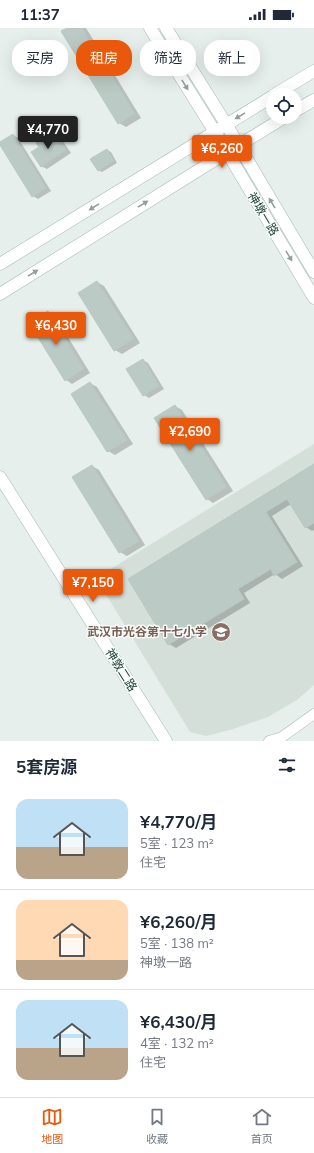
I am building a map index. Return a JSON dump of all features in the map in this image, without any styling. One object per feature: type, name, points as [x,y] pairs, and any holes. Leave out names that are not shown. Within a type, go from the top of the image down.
[{"type":"street","name":"神墩一路","points":[[150,28],[215,132],[314,298]]},
{"type":"street","name":"神墩一路","points":[[166,28],[226,124],[314,272]]},
{"type":"street","points":[[285,88],[314,71]]},
{"type":"street","points":[[0,264],[266,99]]},
{"type":"street","points":[[302,107],[314,100]]},
{"type":"street","points":[[0,294],[226,152],[274,124]]},
{"type":"street","name":"神敦二路","points":[[0,477],[166,741]]},
{"type":"street","points":[[269,741],[282,737],[314,714]]},
{"type":"shaded area","name":"武汉市光谷第十七小学","points":[[314,444],[314,685],[297,700],[268,717],[233,729],[206,736],[190,732],[96,578]]},
{"type":"building","points":[[67,28],[82,28],[89,40],[76,40],[76,55],[68,40],[61,31]]},
{"type":"building","points":[[89,76],[112,76],[135,114],[118,124]]},
{"type":"building","points":[[13,134],[46,188],[32,197],[0,145],[0,142]]},
{"type":"building","points":[[57,135],[66,150],[41,167],[31,152],[39,147],[36,143],[46,136],[49,141]]},
{"type":"building","points":[[107,149],[114,161],[98,171],[90,159]]},
{"type":"building","points":[[97,281],[134,339],[114,351],[78,293]]},
{"type":"building","points":[[48,311],[84,369],[65,381],[29,323]]},
{"type":"building","points":[[143,359],[159,386],[143,396],[126,369]]},
{"type":"building","points":[[90,382],[127,440],[107,452],[71,394]]},
{"type":"building","points":[[175,405],[227,487],[206,500],[154,418]]},
{"type":"building","points":[[314,464],[314,523],[305,528],[287,499],[266,512],[297,562],[274,576],[271,569],[238,589],[244,599],[168,645],[128,579]]},
{"type":"building","points":[[92,465],[139,541],[119,553],[72,477]]},
{"type":"place","name":"武汉市光谷第十七小学","points":[[221,632]]}]
